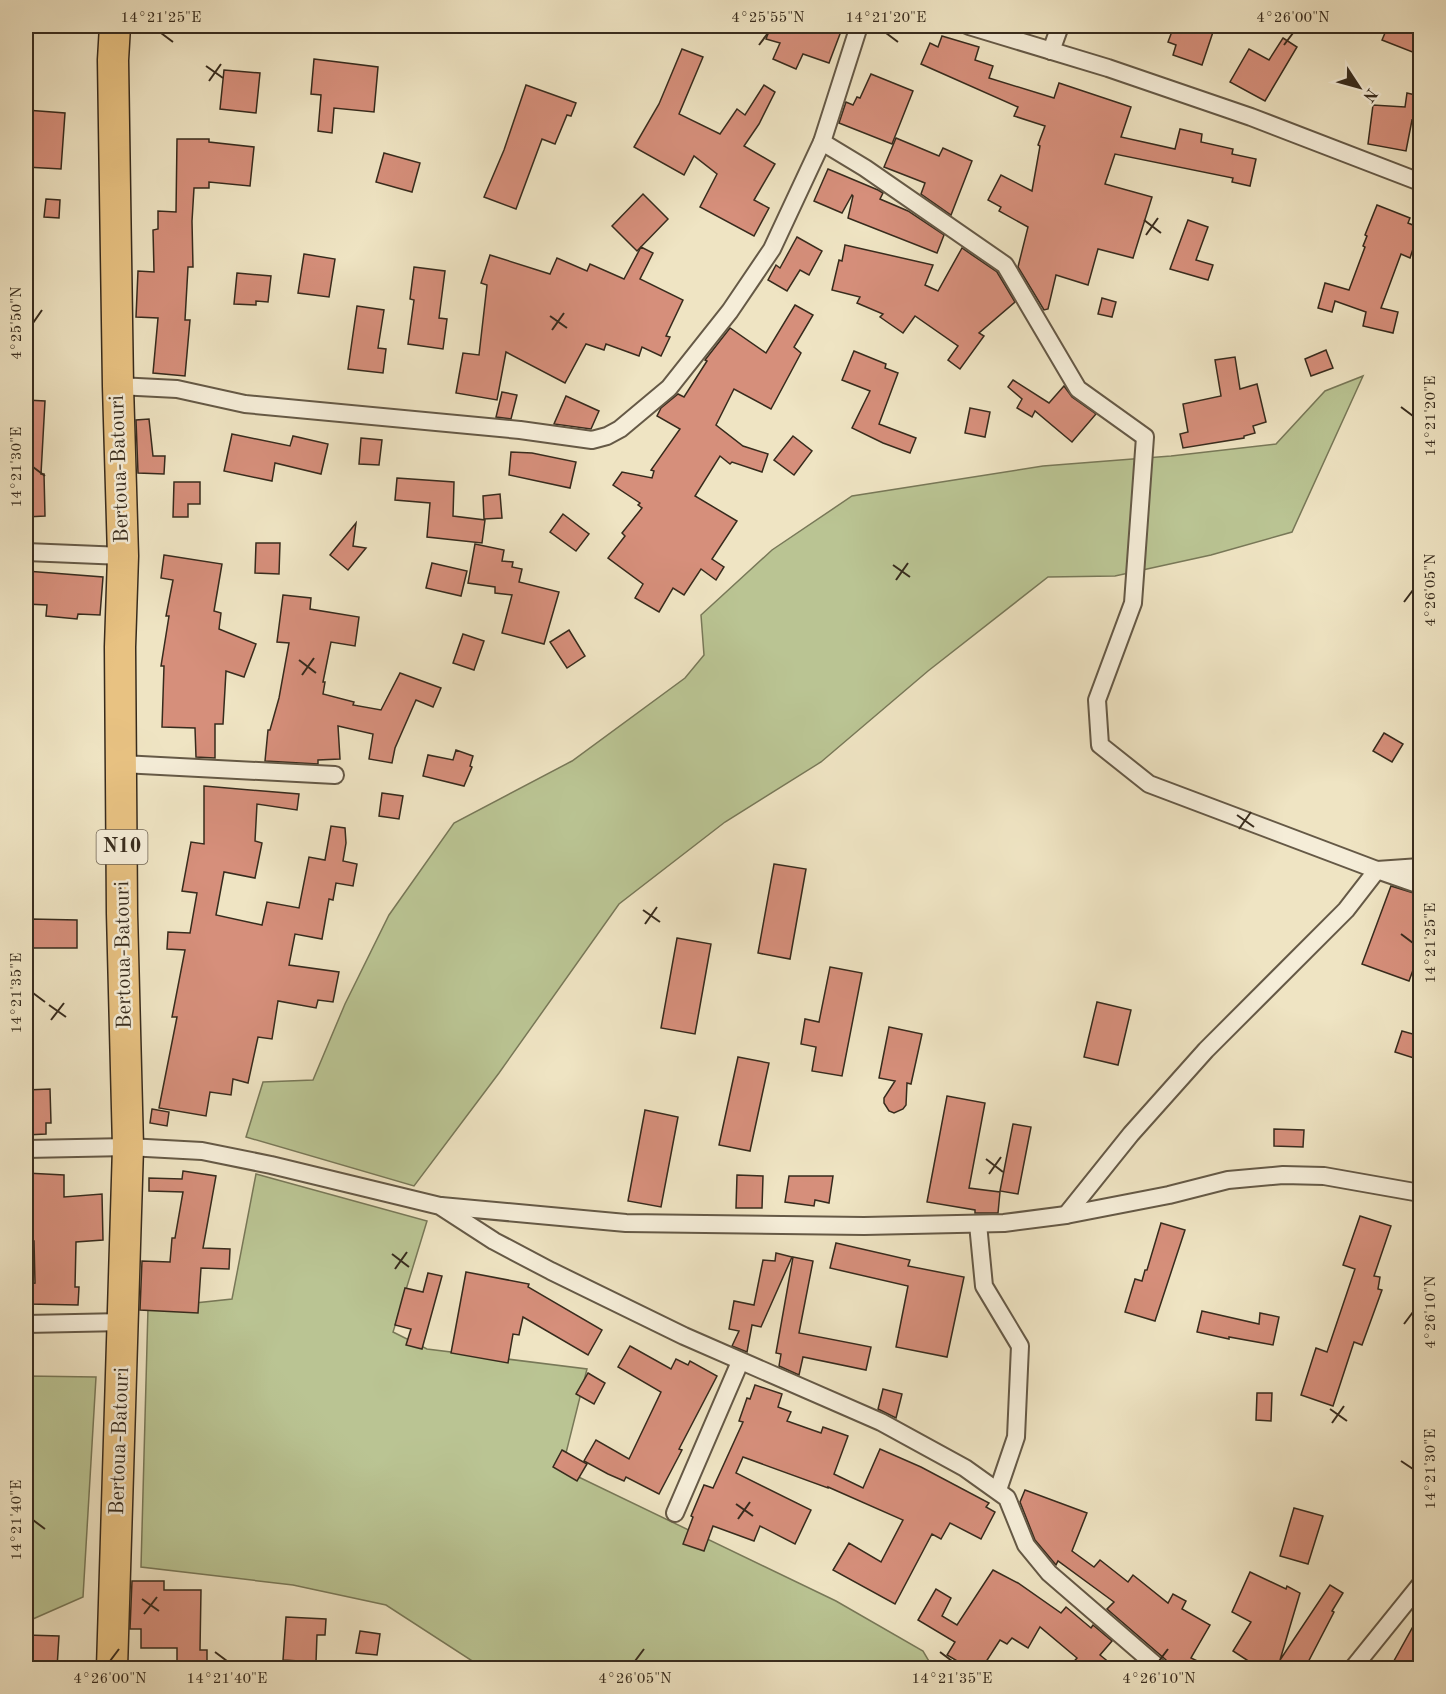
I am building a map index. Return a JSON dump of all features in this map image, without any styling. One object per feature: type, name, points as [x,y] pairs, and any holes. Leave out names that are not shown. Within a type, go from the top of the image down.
[{"type":"highway","name":"Bertoua-Batouri","points":[[112,1668],[128,1147],[122,913],[120,647],[123,556],[113,60],[115,26]]},
{"type":"street","points":[[118,386],[177,389],[245,404],[520,430],[592,441],[620,429],[669,388],[730,311],[772,249],[822,142],[859,26]]},
{"type":"street","points":[[969,26],[1251,117],[1420,182]]},
{"type":"street","points":[[1051,51],[1060,26]]},
{"type":"street","points":[[822,142],[865,168],[1005,265],[1078,389],[1145,437],[1134,603],[1097,700],[1100,745],[1149,784],[1420,885]]},
{"type":"street","points":[[26,552],[123,556]]},
{"type":"street","points":[[122,764],[335,775]]},
{"type":"street","points":[[1066,1215],[1131,1134],[1191,1067],[1346,910],[1377,870],[1420,867]]},
{"type":"street","points":[[26,1149],[128,1147],[202,1151],[271,1165],[440,1206],[626,1223],[852,1226],[1004,1223],[1066,1215],[1169,1196],[1228,1180],[1283,1175],[1324,1176],[1420,1193]]},
{"type":"street","points":[[440,1206],[494,1241],[532,1261],[740,1362],[908,1436],[965,1468],[1006,1498],[1026,1545],[1049,1573],[1159,1668]]},
{"type":"street","points":[[978,1224],[984,1286],[1020,1346],[1016,1437],[998,1490]]},
{"type":"street","points":[[26,1324],[124,1322]]},
{"type":"street","points":[[675,1513],[740,1362]]},
{"type":"street","points":[[1353,1668],[1420,1586]]},
{"type":"green space","points":[[1363,376],[1292,532],[1211,555],[1115,576],[1048,577],[928,671],[821,762],[725,822],[619,904],[499,1073],[414,1186],[246,1137],[263,1082],[313,1080],[345,1004],[389,915],[454,823],[572,761],[685,678],[704,655],[701,615],[772,550],[852,496],[1043,466],[1171,456],[1276,444],[1325,391]]},
{"type":"green space","points":[[256,1174],[427,1221],[393,1332],[427,1349],[587,1369],[562,1469],[836,1601],[923,1651],[933,1668],[483,1668],[386,1605],[293,1585],[141,1567],[148,1308],[232,1299]]},
{"type":"green space","points":[[26,1376],[96,1377],[83,1597],[26,1622]]},
{"type":"building","points":[[771,26],[843,26],[829,63],[803,54],[796,69],[773,59],[780,43],[766,39]]},
{"type":"building","points":[[1174,26],[1215,26],[1202,65],[1173,55],[1176,45],[1168,42]]},
{"type":"building","points":[[1388,26],[1420,26],[1420,55],[1382,40]]},
{"type":"building","points":[[942,36],[979,47],[975,60],[993,66],[989,78],[1054,98],[1059,83],[1131,107],[1121,137],[1175,149],[1180,129],[1202,134],[1201,142],[1233,149],[1232,154],[1256,159],[1250,186],[1232,182],[1233,178],[1115,154],[1105,184],[1152,197],[1133,258],[1098,249],[1088,285],[1056,275],[1048,309],[1044,310],[1018,267],[1028,227],[999,211],[1001,207],[988,200],[1001,175],[1032,191],[1040,146],[1038,145],[1045,126],[1014,116],[1018,107],[921,64],[930,43],[938,47]]},
{"type":"building","points":[[1283,38],[1297,47],[1265,101],[1230,82],[1249,49],[1269,60]]},
{"type":"building","points":[[682,49],[703,57],[679,114],[720,134],[737,109],[745,115],[764,85],[775,92],[759,124],[744,146],[775,164],[754,200],[769,208],[754,236],[700,207],[717,174],[694,156],[684,175],[634,147],[659,104]]},
{"type":"building","points":[[314,59],[378,67],[374,112],[334,108],[332,133],[318,131],[321,95],[311,94]]},
{"type":"building","points":[[224,70],[260,73],[256,113],[220,109]]},
{"type":"building","points":[[871,74],[913,91],[892,144],[839,123],[846,102],[853,105],[857,97],[860,98]]},
{"type":"building","points":[[526,85],[576,103],[571,116],[567,115],[555,144],[542,139],[516,209],[484,197],[504,150]]},
{"type":"building","points":[[1407,93],[1420,96],[1420,122],[1412,120],[1406,151],[1368,144],[1373,105],[1405,107]]},
{"type":"building","points":[[26,110],[65,113],[61,169],[26,167],[28,139],[26,139]]},
{"type":"building","points":[[896,138],[939,156],[943,148],[972,161],[951,215],[921,194],[925,183],[884,167]]},
{"type":"building","points":[[177,139],[209,139],[209,142],[254,147],[250,186],[209,182],[209,188],[194,188],[193,267],[188,267],[185,320],[190,320],[185,376],[153,373],[158,318],[136,317],[138,271],[154,272],[153,230],[158,229],[158,211],[176,212]]},
{"type":"building","points":[[384,153],[420,163],[412,192],[376,182]]},
{"type":"building","points":[[828,169],[878,190],[883,193],[880,199],[908,211],[944,235],[937,253],[848,218],[852,195],[842,213],[814,201]]},
{"type":"building","points":[[643,194],[668,219],[637,251],[612,226]]},
{"type":"building","points":[[46,199],[60,200],[59,218],[44,217]]},
{"type":"building","points":[[1377,205],[1410,218],[1408,223],[1420,228],[1410,258],[1401,254],[1381,308],[1398,312],[1393,333],[1363,326],[1366,312],[1335,301],[1332,312],[1318,308],[1325,283],[1349,290],[1365,247],[1363,246],[1367,236],[1365,235]]},
{"type":"building","points":[[1188,220],[1208,227],[1196,260],[1213,265],[1208,280],[1170,269]]},
{"type":"building","points":[[797,237],[822,251],[809,275],[800,270],[787,291],[768,280],[776,265],[780,268]]},
{"type":"building","points":[[845,245],[933,265],[925,285],[938,291],[962,248],[997,272],[1015,302],[979,333],[984,336],[960,369],[948,360],[958,346],[915,316],[903,333],[880,317],[883,314],[857,303],[860,297],[832,290]]},
{"type":"building","points":[[641,247],[653,253],[640,279],[683,300],[666,336],[670,337],[661,356],[642,347],[639,356],[606,344],[604,350],[586,344],[565,383],[506,352],[497,400],[456,393],[463,353],[479,355],[487,285],[481,283],[490,255],[550,274],[557,258],[587,271],[590,264],[624,279]]},
{"type":"building","points":[[304,254],[335,259],[329,297],[298,293]]},
{"type":"building","points":[[414,267],[445,271],[439,318],[447,319],[443,349],[408,344],[414,300],[410,299]]},
{"type":"building","points":[[237,273],[271,276],[268,302],[256,301],[256,305],[234,304]]},
{"type":"building","points":[[1102,298],[1116,302],[1112,317],[1098,314]]},
{"type":"building","points":[[795,305],[813,315],[794,347],[801,353],[771,409],[734,389],[716,425],[743,446],[768,454],[762,472],[732,462],[730,464],[720,456],[695,496],[737,521],[712,559],[724,567],[716,580],[701,569],[684,595],[673,588],[659,612],[635,598],[643,584],[608,558],[625,536],[622,533],[642,508],[638,505],[640,503],[613,485],[622,472],[652,478],[654,471],[651,470],[680,429],[657,416],[661,408],[678,394],[684,397],[707,361],[705,360],[730,328],[766,353]]},
{"type":"building","points":[[357,306],[384,310],[378,348],[386,349],[383,373],[348,369]]},
{"type":"building","points":[[1326,350],[1333,368],[1311,376],[1305,359]]},
{"type":"building","points":[[854,351],[886,364],[885,368],[898,373],[879,424],[916,438],[910,453],[852,428],[870,391],[842,380]]},
{"type":"building","points":[[1235,357],[1240,389],[1257,384],[1266,422],[1253,426],[1255,433],[1244,436],[1244,438],[1183,448],[1180,434],[1188,432],[1183,404],[1221,396],[1215,360]]},
{"type":"building","points":[[1013,380],[1049,403],[1064,386],[1072,397],[1096,414],[1072,442],[1035,411],[1032,417],[1017,408],[1022,399],[1008,387]]},
{"type":"building","points":[[502,392],[517,395],[511,419],[496,417]]},
{"type":"building","points":[[566,396],[599,411],[591,429],[554,424]]},
{"type":"building","points":[[26,400],[45,401],[41,474],[44,474],[45,516],[26,517]]},
{"type":"building","points":[[970,408],[990,412],[985,437],[965,433]]},
{"type":"building","points":[[149,419],[153,456],[165,456],[164,474],[138,473],[136,420]]},
{"type":"building","points":[[232,434],[290,446],[293,436],[328,444],[321,474],[275,463],[272,481],[224,471]]},
{"type":"building","points":[[793,436],[812,451],[794,475],[774,460]]},
{"type":"building","points":[[361,438],[382,440],[379,465],[359,464]]},
{"type":"building","points":[[511,452],[532,453],[576,462],[570,488],[509,475]]},
{"type":"building","points":[[397,478],[454,482],[453,516],[485,520],[482,543],[427,537],[430,503],[395,500]]},
{"type":"building","points":[[174,482],[200,482],[200,504],[188,504],[188,517],[173,517]]},
{"type":"building","points":[[500,494],[502,518],[484,519],[483,496]]},
{"type":"building","points":[[563,514],[589,534],[576,551],[550,532]]},
{"type":"building","points":[[356,523],[353,546],[366,548],[348,570],[330,555]]},
{"type":"building","points":[[256,543],[280,543],[279,574],[255,573]]},
{"type":"building","points":[[475,544],[504,550],[502,561],[513,562],[512,567],[522,569],[519,582],[559,592],[544,644],[502,633],[512,595],[495,593],[495,587],[468,583]]},
{"type":"building","points":[[164,555],[222,564],[214,611],[221,613],[219,629],[256,644],[244,677],[226,671],[223,724],[215,724],[215,758],[196,757],[195,728],[162,727],[164,666],[161,666],[169,616],[166,616],[173,580],[161,578]]},
{"type":"building","points":[[432,563],[467,571],[461,596],[426,588]]},
{"type":"building","points":[[26,571],[103,577],[100,615],[78,614],[77,619],[46,616],[47,605],[26,604]]},
{"type":"building","points":[[283,595],[311,598],[310,609],[359,617],[355,646],[331,642],[323,682],[325,682],[323,694],[354,702],[353,705],[381,710],[400,673],[441,688],[433,707],[416,700],[395,748],[392,763],[369,759],[373,734],[338,726],[340,759],[318,760],[318,764],[265,761],[268,730],[270,730],[279,698],[289,643],[277,642]]},
{"type":"building","points":[[569,630],[585,656],[567,668],[550,642]]},
{"type":"building","points":[[463,634],[484,641],[474,670],[453,663]]},
{"type":"building","points":[[1384,733],[1403,744],[1392,762],[1373,751]]},
{"type":"building","points":[[456,750],[473,756],[470,766],[472,767],[464,786],[423,776],[428,755],[453,760]]},
{"type":"building","points":[[204,786],[299,794],[297,810],[257,804],[255,841],[262,843],[255,878],[224,872],[216,915],[262,925],[267,902],[299,908],[309,857],[325,860],[331,826],[345,828],[346,843],[343,861],[357,864],[353,886],[336,883],[333,900],[329,899],[322,939],[295,934],[289,965],[339,972],[333,1002],[318,1000],[316,1008],[278,1001],[272,1039],[258,1037],[248,1083],[233,1079],[231,1095],[210,1092],[206,1116],[159,1108],[177,1017],[172,1017],[185,950],[167,949],[168,932],[190,933],[197,893],[182,891],[191,842],[204,844]]},
{"type":"building","points":[[382,793],[403,796],[399,819],[379,816]]},
{"type":"building","points":[[774,864],[806,869],[790,959],[758,953]]},
{"type":"building","points":[[1391,886],[1420,895],[1420,951],[1409,981],[1362,964]]},
{"type":"building","points":[[31,919],[77,920],[77,948],[30,948]]},
{"type":"building","points":[[677,938],[711,944],[695,1034],[661,1028]]},
{"type":"building","points":[[830,967],[862,973],[842,1076],[812,1071],[816,1047],[801,1044],[805,1019],[819,1022]]},
{"type":"building","points":[[1097,1002],[1131,1010],[1118,1065],[1084,1057]]},
{"type":"building","points":[[889,1027],[922,1034],[911,1084],[907,1083],[906,1105],[894,1113],[889,1111],[884,1098],[895,1081],[879,1078]]},
{"type":"building","points":[[1402,1031],[1420,1036],[1420,1060],[1395,1052]]},
{"type":"building","points":[[738,1057],[769,1063],[750,1151],[719,1145]]},
{"type":"building","points":[[50,1089],[51,1123],[46,1123],[46,1134],[26,1135],[26,1090]]},
{"type":"building","points":[[947,1096],[985,1103],[969,1188],[1000,1192],[998,1213],[975,1213],[975,1210],[927,1202]]},
{"type":"building","points":[[152,1109],[169,1112],[167,1126],[150,1123]]},
{"type":"building","points":[[645,1110],[678,1117],[661,1207],[628,1201]]},
{"type":"building","points":[[1013,1124],[1031,1127],[1018,1194],[1000,1191]]},
{"type":"building","points":[[1274,1129],[1304,1130],[1303,1147],[1274,1146]]},
{"type":"building","points":[[183,1171],[216,1176],[203,1248],[230,1249],[229,1269],[201,1268],[198,1313],[140,1310],[142,1261],[170,1262],[172,1238],[175,1238],[183,1192],[149,1191],[149,1178],[182,1179]]},
{"type":"building","points":[[26,1173],[64,1175],[64,1197],[102,1194],[103,1240],[76,1242],[75,1287],[79,1287],[78,1305],[28,1304],[27,1284],[35,1283],[34,1241],[31,1241],[29,1203],[26,1203]]},
{"type":"building","points":[[737,1175],[763,1176],[762,1208],[736,1208]]},
{"type":"building","points":[[789,1176],[833,1176],[829,1203],[815,1200],[814,1206],[785,1202]]},
{"type":"building","points":[[1360,1216],[1391,1226],[1374,1276],[1380,1277],[1378,1289],[1382,1290],[1362,1345],[1354,1342],[1333,1406],[1301,1395],[1316,1348],[1327,1352],[1355,1269],[1343,1265]]},
{"type":"building","points":[[1161,1223],[1185,1230],[1155,1321],[1125,1312],[1135,1279],[1142,1281],[1145,1270],[1147,1270]]},
{"type":"building","points":[[836,1243],[910,1260],[908,1266],[964,1277],[947,1357],[896,1347],[908,1286],[830,1268]]},
{"type":"building","points":[[776,1253],[792,1257],[761,1327],[752,1325],[747,1352],[732,1346],[739,1331],[729,1329],[734,1301],[754,1305],[763,1260],[775,1261]]},
{"type":"building","points":[[793,1257],[813,1261],[799,1333],[871,1347],[866,1370],[803,1357],[799,1375],[779,1366],[781,1354],[776,1353]]},
{"type":"building","points":[[466,1272],[529,1284],[528,1287],[602,1330],[588,1355],[523,1317],[519,1335],[513,1334],[508,1363],[451,1353]]},
{"type":"building","points":[[428,1273],[442,1276],[422,1349],[406,1345],[411,1329],[395,1325],[405,1288],[423,1292]]},
{"type":"building","points":[[1202,1311],[1259,1324],[1260,1313],[1279,1317],[1273,1345],[1197,1332]]},
{"type":"building","points":[[630,1346],[671,1369],[676,1359],[688,1365],[690,1361],[717,1376],[679,1449],[682,1450],[659,1494],[626,1477],[624,1481],[584,1461],[596,1440],[629,1459],[661,1392],[618,1367]]},
{"type":"building","points":[[588,1373],[605,1383],[594,1404],[576,1394]]},
{"type":"building","points":[[755,1385],[782,1394],[778,1407],[791,1412],[787,1421],[821,1433],[823,1427],[848,1436],[834,1474],[863,1488],[880,1449],[921,1467],[989,1503],[986,1507],[995,1512],[981,1539],[950,1523],[941,1539],[932,1534],[895,1604],[833,1570],[849,1543],[881,1562],[903,1520],[828,1487],[743,1457],[736,1473],[811,1510],[795,1544],[760,1526],[754,1541],[713,1526],[704,1551],[683,1544],[693,1517],[691,1516],[704,1485],[713,1488],[743,1422],[739,1421],[747,1398],[750,1399]]},
{"type":"building","points":[[883,1389],[902,1394],[896,1418],[878,1409]]},
{"type":"building","points":[[1257,1393],[1272,1393],[1271,1421],[1256,1420]]},
{"type":"building","points":[[562,1450],[587,1464],[577,1481],[553,1467]]},
{"type":"building","points":[[1025,1490],[1087,1513],[1072,1551],[1094,1567],[1100,1560],[1128,1582],[1133,1575],[1168,1603],[1173,1594],[1186,1601],[1182,1609],[1210,1625],[1191,1658],[1212,1668],[1169,1668],[1166,1660],[1107,1609],[1114,1602],[1058,1561],[1056,1565],[1035,1540],[1020,1502]]},
{"type":"building","points":[[1294,1508],[1323,1516],[1308,1564],[1280,1556]]},
{"type":"building","points":[[993,1570],[1018,1583],[1061,1613],[1066,1607],[1091,1628],[1093,1625],[1112,1641],[1100,1655],[1116,1668],[1068,1668],[1077,1658],[1040,1627],[1028,1648],[1012,1638],[1007,1644],[1000,1640],[982,1668],[969,1668],[947,1655],[955,1642],[918,1620],[936,1589],[951,1598],[942,1616],[957,1625]]},
{"type":"building","points":[[1250,1572],[1300,1593],[1280,1660],[1330,1585],[1343,1593],[1305,1668],[1246,1668],[1250,1662],[1233,1651],[1251,1622],[1232,1612]]},
{"type":"building","points":[[132,1581],[164,1581],[164,1590],[201,1590],[200,1650],[207,1650],[207,1668],[177,1668],[177,1648],[141,1648],[141,1629],[130,1629]]},
{"type":"building","points":[[1420,1614],[1420,1668],[1390,1668]]},
{"type":"building","points":[[286,1617],[326,1619],[325,1635],[317,1635],[316,1662],[283,1660]]},
{"type":"building","points":[[360,1631],[380,1634],[377,1655],[356,1653]]},
{"type":"building","points":[[26,1635],[59,1636],[57,1668],[26,1668]]}]
